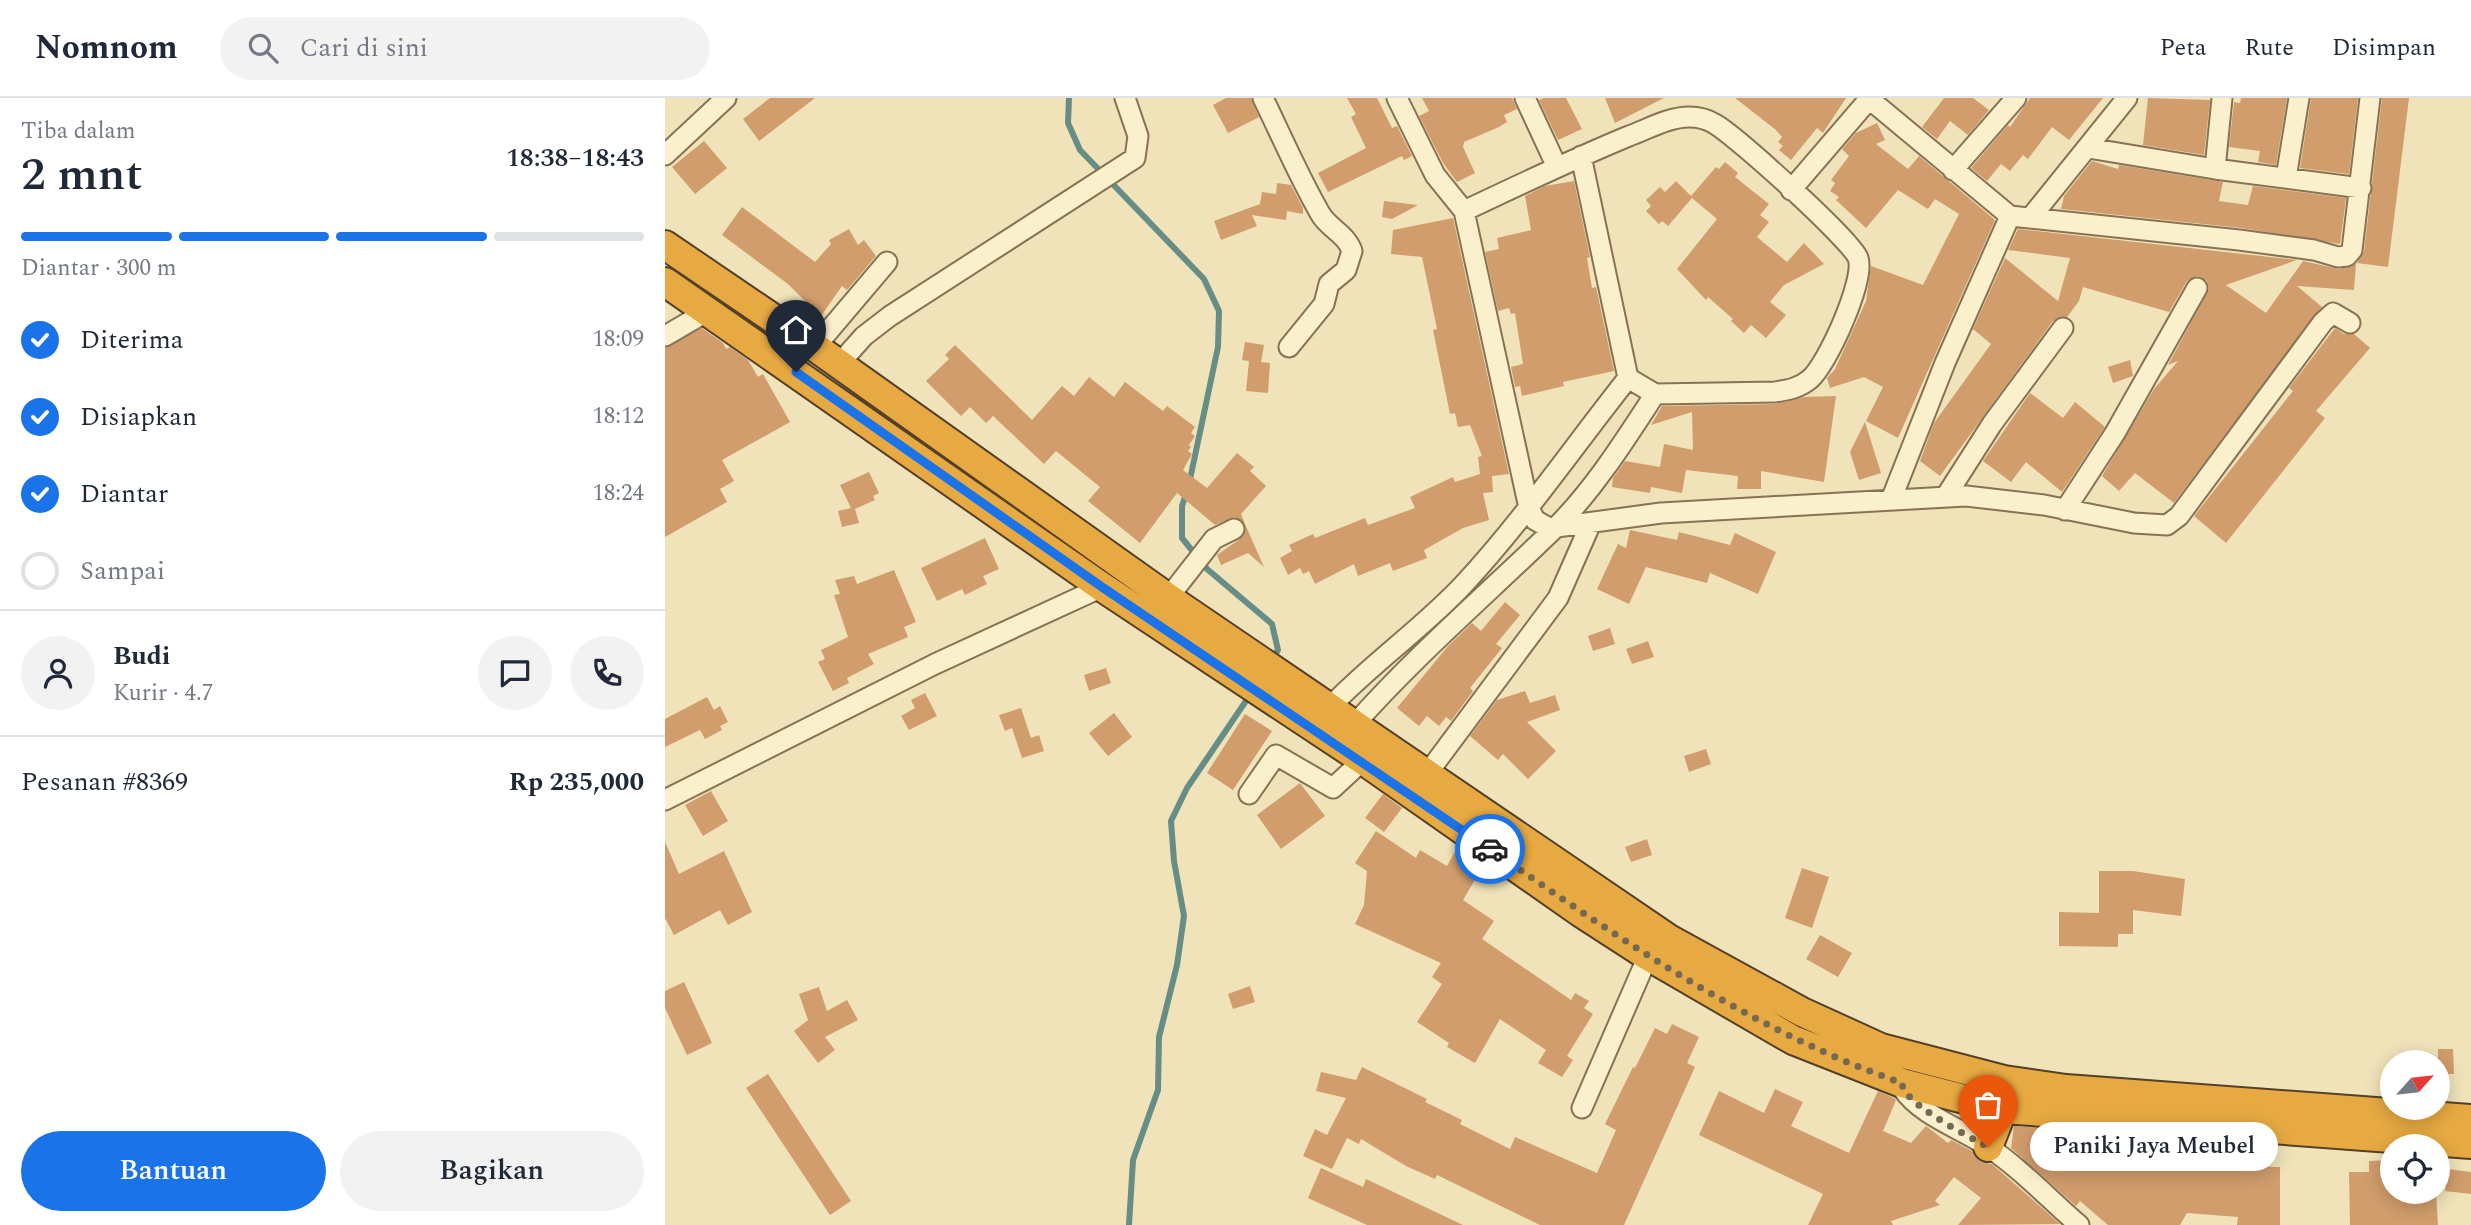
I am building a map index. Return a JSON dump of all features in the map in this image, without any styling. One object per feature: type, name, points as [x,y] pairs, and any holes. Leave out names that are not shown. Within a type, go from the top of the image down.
[{"type":"highway","points":[[665,245],[815,347],[1168,598],[1241,645],[1315,708],[1363,761],[1648,956],[1793,1040],[1902,1083],[2003,1108],[2471,1144]]},
{"type":"highway","points":[[665,282],[1102,587],[1230,672],[1354,724],[1669,939],[1802,1012],[1881,1048],[2004,1080],[2066,1089],[2471,1119]]},
{"type":"highway","points":[[1988,1147],[2003,1108]]},
{"type":"street","points":[[665,155],[726,98]]},
{"type":"street","points":[[838,365],[864,336],[890,316],[1135,158],[1138,152],[1138,136],[1125,98]]},
{"type":"street","points":[[1263,98],[1314,202],[1326,222],[1346,239],[1352,251],[1346,270],[1329,284],[1324,303],[1289,347]]},
{"type":"street","points":[[1397,98],[1435,174],[1464,211],[1529,508],[1539,523],[1554,529],[1661,513],[1946,496],[1998,499],[2163,526],[2171,523],[2323,322],[2333,313],[2350,323]]},
{"type":"street","points":[[1525,98],[1557,167]]},
{"type":"street","points":[[1791,190],[1869,98],[2010,216],[2239,240],[2342,257],[2352,250],[2370,98]]},
{"type":"street","points":[[1953,170],[2016,98]]},
{"type":"street","points":[[2031,217],[2127,98]]},
{"type":"street","points":[[2215,169],[2222,98]]},
{"type":"street","points":[[2287,178],[2299,98]]},
{"type":"street","points":[[1464,211],[1581,156],[1672,119],[1699,118],[1718,126],[1843,237],[1860,265],[1850,304],[1821,366],[1802,384],[1782,391],[1655,394],[1628,378],[1581,156]]},
{"type":"street","points":[[2088,148],[2215,169],[2361,188]]},
{"type":"street","points":[[1891,500],[1945,363],[2010,216]]},
{"type":"street","points":[[815,347],[887,262]]},
{"type":"street","points":[[2065,510],[2115,433],[2197,288]]},
{"type":"street","points":[[665,336],[708,311]]},
{"type":"street","points":[[1946,496],[1992,424],[2063,328]]},
{"type":"street","points":[[1315,708],[1366,670],[1464,585],[1529,508],[1628,378]]},
{"type":"street","points":[[1354,724],[1405,667],[1554,529],[1628,435],[1655,394]]},
{"type":"street","points":[[1427,774],[1558,598],[1591,523]]},
{"type":"street","points":[[1168,598],[1214,539],[1234,529]]},
{"type":"street","points":[[665,800],[935,664],[1102,587]]},
{"type":"street","points":[[1249,794],[1276,755],[1333,788],[1363,761]]},
{"type":"street","points":[[1582,1108],[1648,956]]},
{"type":"street","points":[[1915,1058],[1902,1083],[1903,1090],[1911,1099],[1947,1124],[1988,1147],[2079,1225]]},
{"type":"building","points":[[770,98],[815,98],[759,141],[743,119]]},
{"type":"building","points":[[1226,98],[1251,98],[1259,117],[1228,133],[1213,105]]},
{"type":"building","points":[[1347,98],[1377,98],[1392,128],[1397,126],[1412,156],[1404,160],[1402,156],[1328,192],[1318,173],[1366,148],[1351,117],[1356,114]]},
{"type":"building","points":[[1422,98],[1512,98],[1517,109],[1504,115],[1507,122],[1499,127],[1464,142],[1463,147],[1475,173],[1457,182],[1443,163],[1419,116],[1429,111]]},
{"type":"building","points":[[1566,98],[1582,129],[1558,140],[1539,100]]},
{"type":"building","points":[[1605,98],[1664,98],[1615,123]]},
{"type":"building","points":[[1735,98],[1846,98],[1823,133],[1817,128],[1791,160],[1779,150],[1783,146],[1778,142],[1782,137],[1776,130]]},
{"type":"building","points":[[1944,98],[1973,98],[1989,110],[1968,135],[1950,121],[1937,139],[1922,127]]},
{"type":"building","points":[[2030,98],[2103,98],[2069,140],[2052,127],[2028,159],[2023,155],[2010,171],[2001,164],[1987,181],[1971,168],[2008,125],[2010,127]]},
{"type":"building","points":[[2148,98],[2210,100],[2204,155],[2143,145]]},
{"type":"building","points":[[2241,98],[2287,98],[2276,165],[2258,162],[2260,151],[2229,147],[2234,102],[2240,103]]},
{"type":"building","points":[[2311,98],[2358,98],[2349,174],[2300,168]]},
{"type":"building","points":[[2382,98],[2409,98],[2388,267],[2357,263],[2364,251]]},
{"type":"building","points":[[1877,123],[1885,140],[1876,144],[1908,169],[1919,156],[1995,220],[1898,438],[1866,421],[1883,387],[1864,377],[1830,388],[1827,378],[1835,369],[1866,301],[1871,266],[1923,285],[1959,214],[1935,199],[1928,209],[1898,190],[1866,228],[1836,200],[1839,197],[1830,191],[1835,183],[1831,180],[1849,156],[1842,149],[1856,133]]},
{"type":"building","points":[[704,141],[727,168],[695,194],[672,167]]},
{"type":"building","points":[[2092,161],[2118,169],[2119,165],[2223,182],[2219,201],[2248,205],[2253,186],[2346,198],[2340,244],[2241,228],[2061,209],[2064,196]]},
{"type":"building","points":[[1725,162],[1738,173],[1735,177],[1769,204],[1760,215],[1769,222],[1757,237],[1787,262],[1804,243],[1824,264],[1784,285],[1770,302],[1786,315],[1766,338],[1751,325],[1744,333],[1731,321],[1733,319],[1708,297],[1706,300],[1677,269],[1717,219],[1692,198],[1668,226],[1662,221],[1659,224],[1646,211],[1651,206],[1646,200],[1660,187],[1665,192],[1676,181],[1691,196],[1716,167],[1719,169]]},
{"type":"building","points":[[1574,181],[1590,257],[1587,258],[1592,288],[1596,287],[1614,371],[1563,382],[1564,386],[1522,396],[1520,386],[1515,387],[1511,367],[1523,364],[1515,313],[1511,314],[1509,308],[1498,311],[1485,252],[1499,249],[1497,238],[1531,230],[1525,196],[1545,186]]},
{"type":"building","points":[[1277,183],[1291,185],[1303,208],[1303,214],[1287,211],[1286,220],[1252,215],[1257,226],[1221,240],[1214,221],[1260,204],[1262,192],[1276,194]]},
{"type":"building","points":[[1384,201],[1418,205],[1392,219],[1382,217]]},
{"type":"building","points":[[742,207],[815,262],[831,244],[829,240],[849,229],[858,245],[864,240],[876,256],[847,290],[842,286],[821,316],[803,304],[805,301],[788,284],[722,235]]},
{"type":"building","points":[[1453,218],[1509,474],[1492,476],[1493,492],[1483,493],[1489,520],[1463,528],[1424,550],[1427,558],[1393,571],[1390,563],[1358,576],[1354,564],[1315,584],[1309,571],[1303,574],[1300,568],[1288,575],[1280,558],[1292,551],[1289,545],[1313,534],[1315,538],[1365,518],[1368,525],[1415,508],[1410,497],[1453,477],[1455,482],[1480,474],[1478,457],[1482,456],[1470,425],[1458,427],[1455,413],[1450,414],[1433,330],[1437,329],[1422,257],[1391,254],[1393,230]]},
{"type":"building","points":[[2018,229],[2297,260],[2226,285],[2266,313],[2303,261],[2339,269],[2356,264],[2354,290],[2297,286],[2322,307],[2174,503],[2135,473],[2119,491],[2102,476],[2154,389],[2178,361],[2168,365],[2209,289],[2207,281],[2198,276],[2187,281],[2169,312],[2083,287],[2079,301],[2067,317],[2053,321],[1940,476],[1920,461],[1934,423],[1991,344],[1973,329],[2005,258],[2058,301],[2070,258],[2008,250]]},
{"type":"building","points":[[702,328],[723,343],[726,349],[730,347],[748,360],[758,377],[763,374],[790,422],[722,460],[734,481],[720,489],[727,502],[665,537],[665,348]]},
{"type":"building","points":[[2335,328],[2344,334],[2354,334],[2370,348],[2316,411],[2325,418],[2226,543],[2194,516],[2293,391],[2289,388]]},
{"type":"building","points":[[1245,342],[1264,345],[1261,362],[1270,363],[1268,393],[1246,391],[1249,361],[1242,360]]},
{"type":"building","points":[[955,345],[1032,420],[1062,386],[1074,396],[1089,377],[1114,397],[1125,382],[1163,411],[1167,406],[1195,427],[1191,433],[1195,436],[1188,451],[1192,454],[1183,470],[1207,488],[1237,453],[1254,467],[1250,471],[1266,486],[1241,514],[1245,524],[1234,517],[1215,525],[1177,493],[1140,543],[1088,501],[1100,487],[1056,451],[1044,464],[993,416],[986,423],[970,407],[961,416],[926,381],[949,359],[945,355]]},
{"type":"building","points":[[2130,360],[2133,376],[2113,383],[2108,367]]},
{"type":"building","points":[[2030,393],[2063,418],[2075,402],[2105,427],[2062,492],[2026,462],[2011,482],[1983,461]]},
{"type":"building","points":[[1836,396],[1824,482],[1761,471],[1761,489],[1737,489],[1738,476],[1686,470],[1682,493],[1651,487],[1650,493],[1612,487],[1613,478],[1625,461],[1660,467],[1664,444],[1693,450],[1692,412],[1651,425],[1662,406],[1775,404],[1805,397]]},
{"type":"building","points":[[1865,422],[1881,473],[1859,480],[1850,452]]},
{"type":"building","points":[[869,472],[879,493],[873,496],[875,500],[855,509],[859,523],[842,527],[838,511],[851,508],[840,485]]},
{"type":"building","points":[[1245,524],[1264,567],[1248,553],[1221,565],[1217,555],[1244,536]]},
{"type":"building","points":[[1630,530],[1677,540],[1679,532],[1730,545],[1735,533],[1776,552],[1758,594],[1710,573],[1707,583],[1646,567],[1629,604],[1597,589],[1618,544],[1626,548]]},
{"type":"building","points":[[985,538],[999,569],[983,576],[987,584],[965,595],[962,589],[937,601],[921,568]]},
{"type":"building","points":[[894,570],[916,622],[904,627],[908,637],[868,654],[874,664],[847,678],[849,683],[833,691],[818,662],[825,659],[821,650],[848,637],[834,595],[840,594],[835,580],[854,576],[857,584]]},
{"type":"building","points":[[1505,602],[1520,615],[1496,644],[1502,648],[1470,688],[1473,691],[1451,721],[1446,717],[1439,726],[1427,716],[1419,726],[1397,708],[1448,646],[1472,623],[1481,631]]},
{"type":"building","points":[[1610,628],[1615,644],[1593,651],[1588,636]]},
{"type":"building","points":[[1648,641],[1654,657],[1632,664],[1626,649]]},
{"type":"building","points":[[1106,668],[1111,683],[1089,691],[1084,675]]},
{"type":"building","points":[[1525,691],[1530,703],[1555,695],[1560,710],[1527,722],[1556,751],[1528,779],[1503,754],[1498,760],[1470,736],[1497,700]]},
{"type":"building","points":[[925,693],[937,716],[909,730],[901,716],[915,708],[911,700]]},
{"type":"building","points":[[707,697],[714,710],[720,706],[728,722],[720,726],[722,730],[705,739],[700,730],[665,747],[665,719]]},
{"type":"building","points":[[1021,708],[1031,738],[1039,735],[1044,751],[1022,758],[1012,728],[1005,731],[999,715]]},
{"type":"building","points":[[1114,713],[1132,737],[1108,756],[1089,733]]},
{"type":"building","points":[[1245,714],[1272,731],[1233,790],[1207,773]]},
{"type":"building","points":[[1706,749],[1711,764],[1689,772],[1684,756]]},
{"type":"building","points":[[1300,783],[1325,816],[1281,849],[1257,815]]},
{"type":"building","points":[[711,791],[728,821],[703,836],[685,805]]},
{"type":"building","points":[[1383,794],[1402,808],[1384,832],[1365,818]]},
{"type":"building","points":[[1376,831],[1416,858],[1420,850],[1447,866],[1456,850],[1483,866],[1463,900],[1494,921],[1482,939],[1571,1000],[1575,993],[1589,1001],[1584,1008],[1593,1014],[1567,1056],[1573,1060],[1562,1077],[1538,1063],[1546,1050],[1500,1019],[1475,1063],[1447,1047],[1449,1043],[1417,1022],[1442,984],[1432,977],[1441,963],[1355,924],[1364,905],[1367,871],[1355,863]]},
{"type":"building","points":[[1647,839],[1652,855],[1631,862],[1625,847]]},
{"type":"building","points":[[665,842],[679,874],[724,851],[752,912],[728,925],[720,910],[674,935],[665,918]]},
{"type":"building","points":[[1802,868],[1829,877],[1812,928],[1785,918]]},
{"type":"building","points":[[2099,871],[2133,871],[2185,879],[2181,916],[2133,910],[2133,934],[2118,934],[2118,947],[2059,946],[2059,912],[2099,913]]},
{"type":"building","points":[[1820,935],[1852,953],[1838,977],[1806,959]]},
{"type":"building","points":[[684,982],[712,1043],[687,1055],[665,1008],[665,991]]},
{"type":"building","points":[[1250,986],[1255,1002],[1233,1009],[1228,994]]},
{"type":"building","points":[[819,987],[827,1011],[847,1000],[858,1020],[825,1037],[835,1050],[818,1063],[794,1031],[808,1020],[799,994]]},
{"type":"building","points":[[1672,1024],[1699,1037],[1687,1063],[1695,1067],[1624,1225],[1540,1225],[1437,1175],[1435,1179],[1406,1166],[1361,1139],[1359,1144],[1347,1138],[1332,1169],[1303,1156],[1315,1129],[1327,1135],[1346,1098],[1316,1091],[1321,1072],[1356,1080],[1362,1067],[1427,1099],[1425,1102],[1462,1120],[1460,1124],[1510,1149],[1515,1137],[1597,1173],[1616,1130],[1605,1124],[1633,1067],[1635,1068],[1655,1028],[1667,1034]]},
{"type":"building","points":[[2453,1049],[2454,1074],[2450,1074],[2450,1050],[2438,1050]]},
{"type":"building","points":[[768,1074],[851,1201],[830,1215],[746,1088]]},
{"type":"building","points":[[1775,1089],[1803,1102],[1791,1126],[1849,1153],[1878,1091],[1894,1098],[1896,1100],[1883,1131],[1911,1143],[1926,1126],[1948,1143],[1951,1140],[1972,1151],[1981,1162],[1992,1164],[2060,1224],[1958,1225],[1981,1198],[1954,1177],[1935,1201],[1940,1205],[1891,1221],[1893,1225],[1808,1225],[1823,1194],[1699,1135],[1719,1091],[1764,1113]]},
{"type":"building","points":[[2014,1126],[2077,1131],[2077,1140],[2140,1144],[2141,1136],[2233,1146],[2232,1166],[2280,1167],[2280,1225],[2237,1225],[2238,1217],[2187,1213],[2180,1225],[2108,1225],[2080,1201],[2076,1206],[2011,1148]]},
{"type":"building","points":[[2369,1161],[2380,1161],[2380,1204],[2437,1204],[2438,1225],[2350,1225],[2349,1172],[2369,1172]]},
{"type":"building","points":[[1321,1168],[1363,1187],[1366,1179],[1463,1225],[1367,1225],[1308,1198]]},
{"type":"building","points":[[2450,1169],[2471,1172],[2471,1194],[2450,1192]]},
{"type":"waterway","points":[[1069,98],[1068,123],[1080,150],[1204,279],[1219,311],[1218,347],[1189,484]]},
{"type":"waterway","points":[[1186,494],[1182,506],[1182,538],[1207,569],[1272,624],[1278,650],[1272,659]]},
{"type":"waterway","points":[[1129,1225],[1133,1160],[1158,1090],[1159,1037],[1177,965],[1184,916],[1174,861],[1171,821],[1187,788],[1250,695]]},
{"type":"way so far","points":[[1490,849],[1648,956],[1793,1040],[1902,1083],[1903,1090],[1911,1099],[1947,1124],[1988,1147]]},
{"type":"place","name":"Paniki Jaya Meubel","points":[[1988,1147]]},
{"type":"route","points":[[796,372],[1102,587],[1490,849]]}]
